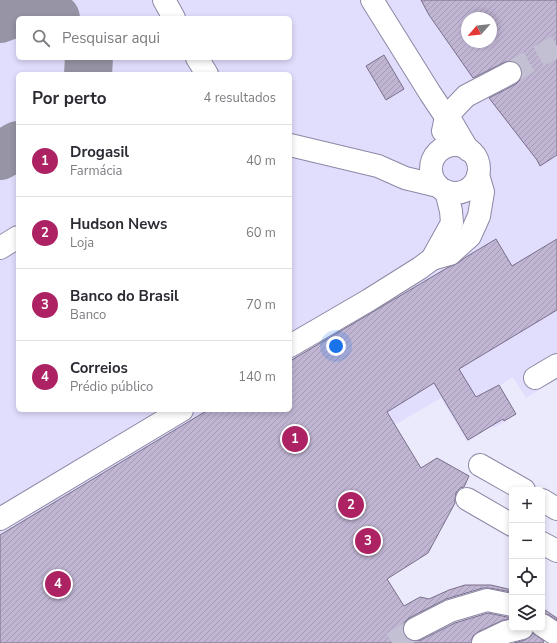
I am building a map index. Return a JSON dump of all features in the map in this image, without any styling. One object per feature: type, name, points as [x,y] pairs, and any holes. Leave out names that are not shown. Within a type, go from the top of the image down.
[{"type":"street","points":[[164,0],[173,16]]},
{"type":"street","points":[[372,0],[430,93],[472,152],[477,161],[479,170],[478,175],[471,187],[455,193],[405,178],[378,166]]},
{"type":"street","points":[[198,60],[206,72]]},
{"type":"street","points":[[432,259],[452,223],[451,211],[442,188],[432,175],[431,167],[436,156],[446,117],[466,96],[510,73],[498,88],[470,112],[466,121],[466,145]]},
{"type":"street","points":[[430,93],[450,96],[466,96]]},
{"type":"street","points":[[292,145],[378,166],[403,168],[436,156],[446,147],[453,145],[466,145]]},
{"type":"street","points":[[292,345],[369,300],[432,259],[450,254],[470,236],[479,216],[483,192],[478,175]]},
{"type":"street","points":[[0,248],[16,238]]},
{"type":"street","points":[[535,378],[557,365]]},
{"type":"street","points":[[0,519],[179,412]]},
{"type":"street","points":[[480,465],[519,487]]},
{"type":"street","points":[[467,499],[509,523]]},
{"type":"street","points":[[545,502],[557,508]]},
{"type":"street","points":[[545,545],[557,551]]},
{"type":"street","points":[[415,629],[450,611],[487,600],[509,604]]},
{"type":"street","points":[[545,627],[557,636]]},
{"type":"street","points":[[483,643],[510,631]]},
{"type":"shaded area","points":[[0,0],[557,0],[557,379],[526,398],[513,377],[499,386],[516,415],[494,428],[492,426],[467,442],[441,398],[386,430],[384,576],[423,643],[0,643]]},
{"type":"building","points":[[421,0],[557,0],[557,155],[540,166],[489,98],[516,84],[520,80],[522,74],[521,67],[516,62],[505,62],[473,78],[429,15]]},
{"type":"building","points":[[384,55],[404,89],[386,100],[366,66]]},
{"type":"building","points":[[496,239],[512,266],[557,239],[557,310],[459,369],[476,397],[499,385],[516,414],[504,421],[503,419],[468,440],[434,383],[387,412],[421,468],[437,458],[469,476],[464,487],[460,488],[456,493],[455,503],[428,553],[387,579],[404,606],[420,597],[429,599],[465,585],[491,585],[509,589],[509,591],[483,588],[446,599],[409,618],[404,623],[404,634],[408,639],[414,641],[421,640],[455,623],[488,613],[509,617],[509,619],[478,632],[473,636],[471,643],[0,643],[0,535],[205,412],[292,412],[292,360],[447,268],[458,263]]},
{"type":"building","points":[[545,610],[557,618],[557,620],[545,614]]},
{"type":"building","points":[[533,633],[544,641],[543,643],[514,643],[525,640]]},
{"type":"taxiway","points":[[0,19],[7,16],[28,13],[49,16]]},
{"type":"taxiway","points":[[88,72],[89,60]]},
{"type":"taxiway","points":[[0,156],[16,146]]},
{"type":"tunnel","points":[[510,73],[557,46]]},
{"type":"tunnel","points":[[392,643],[415,629]]},
{"type":"place","name":"Drogasil","points":[[295,439]]},
{"type":"place","name":"Hudson News","points":[[351,505]]},
{"type":"place","name":"Banco do Brasil","points":[[368,541]]},
{"type":"place","name":"Correios","points":[[58,584]]}]
